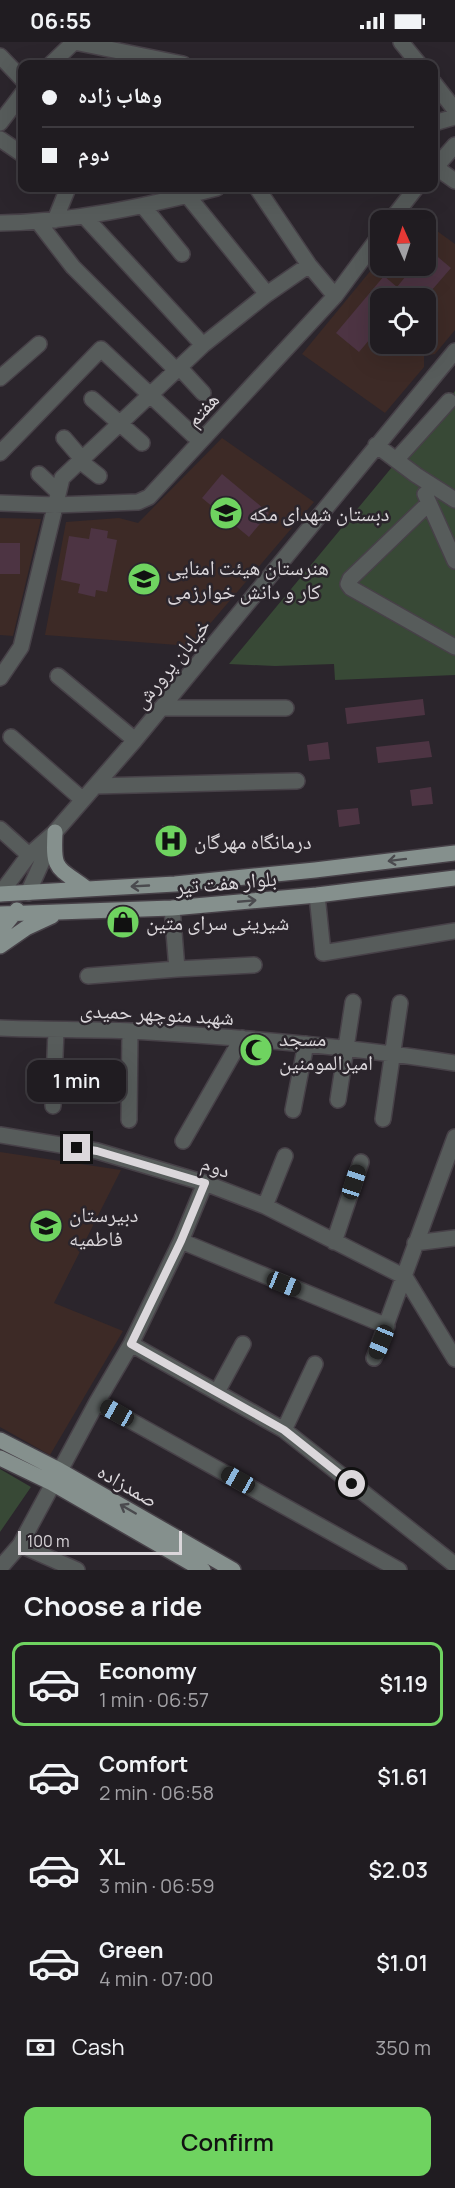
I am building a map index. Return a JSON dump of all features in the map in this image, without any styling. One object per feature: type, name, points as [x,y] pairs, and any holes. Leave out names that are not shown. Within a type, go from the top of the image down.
[{"type":"main road","points":[[55,832],[53,857],[58,868],[86,888]]},
{"type":"main road","name":"بلوار هفت تیر","points":[[0,894],[187,883],[455,853]]},
{"type":"main road","points":[[436,856],[447,879]]},
{"type":"main road","name":"بلوار هفت تیر","points":[[7,914],[172,908],[317,895],[447,879]]},
{"type":"main road","points":[[0,931],[7,914],[28,893]]},
{"type":"main road","points":[[0,946],[26,928],[62,912]]},
{"type":"main road","name":"صمدزاده","points":[[0,1440],[203,1570]]},
{"type":"main road","name":"صمدزاده","points":[[0,1458],[55,1477],[233,1570]]},
{"type":"street","points":[[55,60],[74,42],[157,60]]},
{"type":"street","points":[[402,42],[416,60]]},
{"type":"street","points":[[0,56],[18,75]]},
{"type":"street","points":[[438,88],[455,110]]},
{"type":"street","points":[[1,117],[18,98]]},
{"type":"street","points":[[438,122],[455,117]]},
{"type":"street","points":[[0,139],[18,151]]},
{"type":"street","points":[[438,169],[455,145]]},
{"type":"street","points":[[438,171],[455,181]]},
{"type":"street","points":[[55,220],[66,192]]},
{"type":"street","points":[[147,205],[152,192]]},
{"type":"street","points":[[0,223],[39,223],[147,205],[200,192]]},
{"type":"street","points":[[259,192],[309,265],[335,296]]},
{"type":"street","points":[[400,210],[413,192]]},
{"type":"street","points":[[187,195],[267,294]]},
{"type":"street","points":[[147,205],[182,254]]},
{"type":"street","points":[[84,216],[203,345]]},
{"type":"street","points":[[39,223],[73,267],[203,393]]},
{"type":"street","name":"هفتم","points":[[0,503],[57,499],[138,502],[149,496],[335,296],[370,249]]},
{"type":"street","points":[[0,678],[21,647],[62,478],[203,345],[267,294],[309,265]]},
{"type":"street","points":[[0,378],[39,344]]},
{"type":"street","points":[[0,453],[101,349],[193,435]]},
{"type":"street","name":"خیابان پرورش","points":[[0,894],[29,855],[55,832],[162,708],[455,351]]},
{"type":"street","points":[[92,399],[142,443]]},
{"type":"street","points":[[396,460],[449,401]]},
{"type":"street","points":[[64,438],[81,460],[99,476]]},
{"type":"street","points":[[376,445],[455,500]]},
{"type":"street","points":[[39,474],[57,499]]},
{"type":"street","points":[[416,475],[455,561]]},
{"type":"street","points":[[429,503],[350,579],[348,584],[351,588],[455,647]]},
{"type":"street","points":[[58,676],[135,740]]},
{"type":"street","points":[[162,708],[286,708]]},
{"type":"street","points":[[12,737],[83,800]]},
{"type":"street","points":[[95,786],[297,782]]},
{"type":"street","points":[[0,829],[29,855]]},
{"type":"street","name":"خیابان پرورش","points":[[28,893],[55,832]]},
{"type":"street","points":[[317,895],[322,953],[455,931]]},
{"type":"street","points":[[172,908],[177,969]]},
{"type":"street","points":[[88,975],[254,965]]},
{"type":"street","points":[[338,1100],[353,1002]]},
{"type":"street","points":[[383,1119],[400,1003]]},
{"type":"street","name":"شهبد منوچهر حمیدی","points":[[0,1028],[130,1031],[242,1038],[393,1053],[455,1063]]},
{"type":"street","points":[[53,1106],[56,1030]]},
{"type":"street","points":[[129,1120],[130,1031]]},
{"type":"street","points":[[183,1142],[242,1038]]},
{"type":"street","points":[[293,1110],[306,1044]]},
{"type":"street","name":"دوم","points":[[0,1135],[97,1151],[205,1183],[265,1206],[405,1278]]},
{"type":"street","points":[[374,1358],[405,1278],[415,1243],[451,1159],[455,1137]]},
{"type":"street","points":[[265,1206],[285,1156]]},
{"type":"street","points":[[334,1242],[361,1162]]},
{"type":"street","points":[[0,1568],[20,1545],[55,1477],[131,1344],[181,1241],[205,1183]]},
{"type":"street","points":[[415,1243],[455,1238]]},
{"type":"street","points":[[181,1241],[387,1326]]},
{"type":"street","points":[[405,1278],[451,1340],[455,1359]]},
{"type":"street","points":[[131,1344],[284,1430],[455,1565]]},
{"type":"street","points":[[217,1392],[243,1344]]},
{"type":"street","points":[[284,1430],[315,1364]]},
{"type":"street","points":[[97,1402],[399,1570]]},
{"type":"street","points":[[20,1545],[77,1570]]},
{"type":"shaded area","points":[[436,230],[455,244],[455,330],[436,353],[436,288],[370,288],[370,354],[435,354],[424,356],[424,367],[385,413],[302,354],[370,271],[370,276],[436,276]]},
{"type":"shaded area","points":[[222,438],[314,502],[191,646],[45,635],[66,522],[119,518],[138,523]]},
{"type":"shaded area","points":[[0,518],[41,519],[13,636],[0,635]]},
{"type":"shaded area","points":[[0,1152],[121,1170],[54,1303],[123,1331],[50,1455],[0,1427]]},
{"type":"green space","points":[[455,391],[455,675],[335,680],[334,664],[275,666],[229,664]]},
{"type":"green space","points":[[0,1469],[31,1487],[0,1532]]},
{"type":"building","points":[[436,255],[451,268],[434,288],[374,288],[384,276],[397,287],[406,276],[436,276]]},
{"type":"building","points":[[370,293],[370,339],[359,352],[336,333]]},
{"type":"building","points":[[222,474],[269,513],[249,537],[202,498]]},
{"type":"building","points":[[91,528],[108,531],[107,538],[117,540],[107,592],[96,590],[95,597],[78,593],[80,584],[61,580],[69,536],[89,539]]},
{"type":"building","points":[[0,543],[20,543],[20,574],[0,574]]},
{"type":"building","points":[[423,699],[425,715],[347,724],[345,708]]},
{"type":"building","points":[[429,741],[432,757],[378,763],[376,747]]},
{"type":"building","points":[[328,742],[330,759],[309,761],[307,745]]},
{"type":"building","points":[[431,787],[433,804],[412,806],[410,790]]},
{"type":"building","points":[[358,808],[360,824],[339,827],[337,810]]},
{"type":"building","name":"درمانگاه مهرگان","points":[[177,824],[179,857],[164,857],[162,825]]},
{"type":"place","name":"دبستان شهدای مکه","points":[[226,513]]},
{"type":"place","name":"هنرستان هیئت امنایی کار و دانش خوارزمی","points":[[144,579]]},
{"type":"place","name":"درمانگاه مهرگان","points":[[171,841]]},
{"type":"place","name":"شیرینی سرای متین","points":[[123,922]]},
{"type":"place","name":"مسجد امیرالمومنین","points":[[256,1050]]},
{"type":"place","name":"دبیرستان فاطمیه","points":[[46,1226]]},
{"type":"route","points":[[77,1148],[97,1151],[205,1183],[181,1241],[131,1344],[284,1430],[352,1484]]}]
